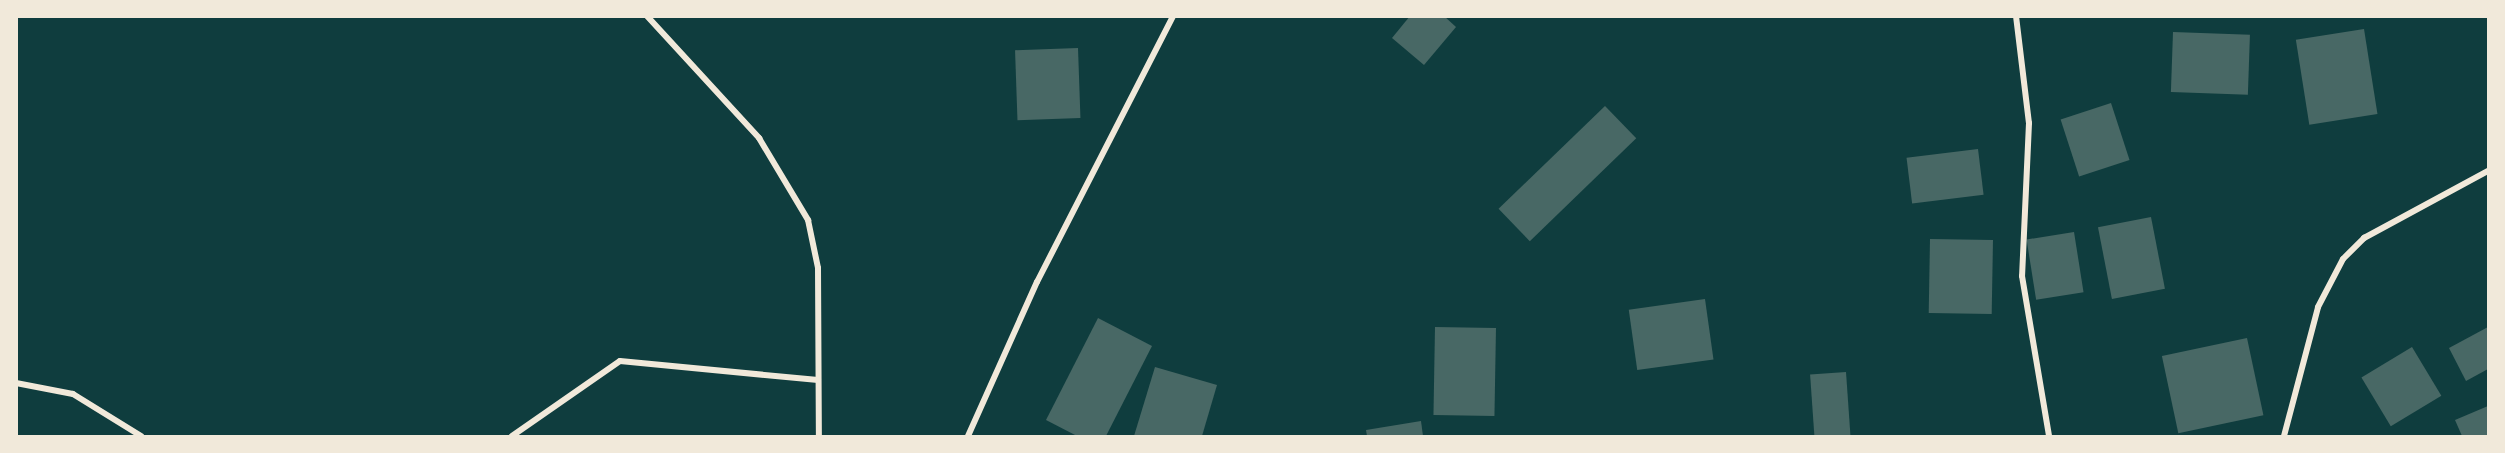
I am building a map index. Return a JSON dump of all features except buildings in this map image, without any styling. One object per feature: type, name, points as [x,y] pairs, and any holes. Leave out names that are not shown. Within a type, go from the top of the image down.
[{"type":"street","points":[[647,16],[759,138],[808,220],[818,268],[819,436]]},
{"type":"street","points":[[968,436],[1037,282],[1173,16]]},
{"type":"street","points":[[2016,16],[2029,123],[2022,276],[2049,436]]},
{"type":"street","points":[[2284,436],[2318,307],[2343,259],[2364,238],[2488,171]]},
{"type":"street","points":[[512,436],[620,361],[818,380]]},
{"type":"street","points":[[16,383],[73,394],[141,436]]}]
